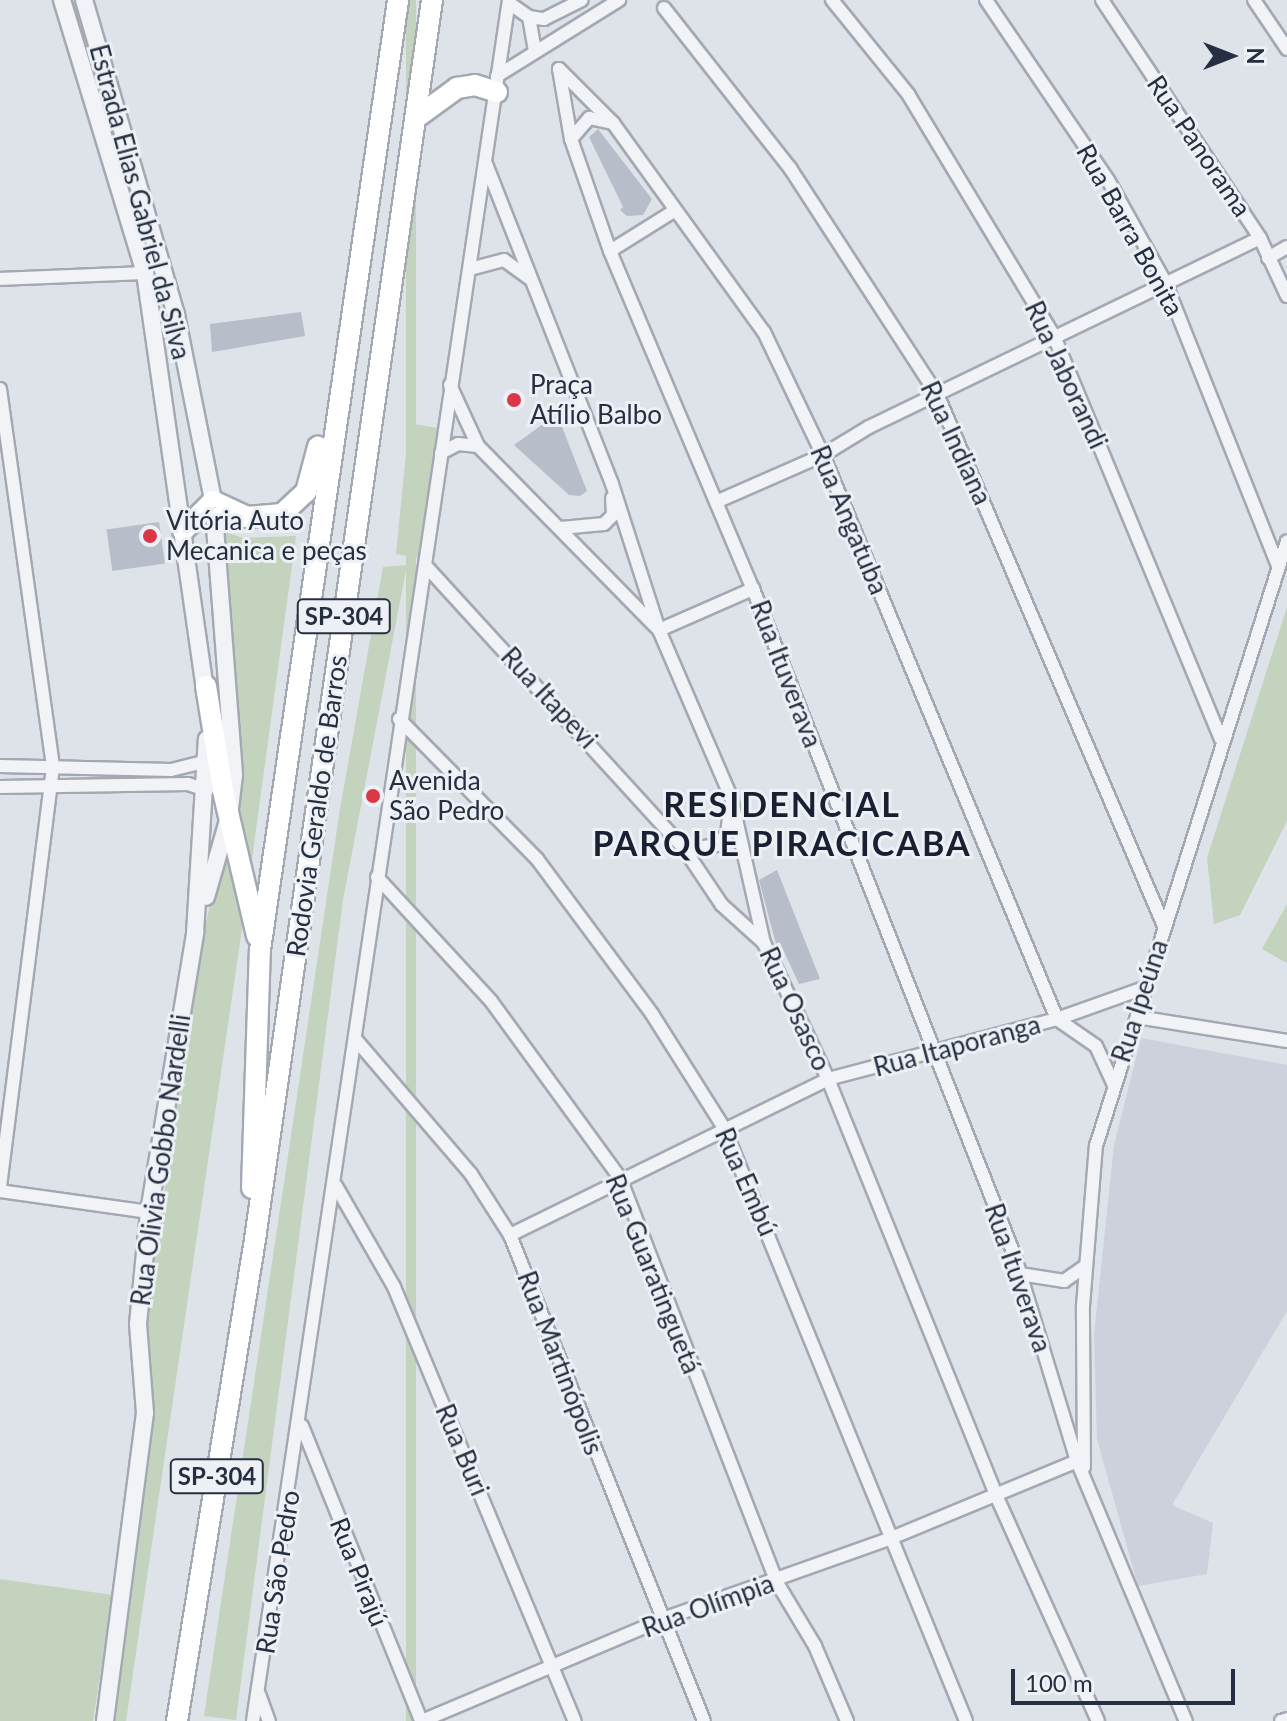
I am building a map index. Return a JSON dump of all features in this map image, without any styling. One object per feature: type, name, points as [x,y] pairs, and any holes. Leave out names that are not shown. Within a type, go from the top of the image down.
[{"type":"highway","name":"Rodovia Geraldo de Barros","points":[[256,1232],[251,1178],[260,950],[346,331],[398,0]]},
{"type":"highway","name":"Rodovia Geraldo de Barros","points":[[177,1721],[256,1232],[432,0]]},
{"type":"highway","points":[[416,118],[457,88],[497,84]]},
{"type":"highway","points":[[183,531],[213,501],[247,517],[282,514],[298,504],[316,457],[330,372],[346,331]]},
{"type":"highway","points":[[206,686],[229,817],[260,950]]},
{"type":"street","name":"Estrada Elias Gabriel da Silva","points":[[62,0],[145,273],[206,686],[207,790],[195,933]]},
{"type":"street","name":"Estrada Elias Gabriel da Silva","points":[[84,0],[176,315],[213,501],[234,775],[229,817],[195,933]]},
{"type":"street","points":[[301,1423],[357,1041],[399,719],[441,453],[448,382],[470,269],[509,2],[529,17],[544,19],[582,0]]},
{"type":"street","points":[[497,84],[535,50],[619,0]]},
{"type":"street","name":"Rua Jaborandi","points":[[832,0],[908,94],[1054,336],[1221,739]]},
{"type":"street","name":"Rua Barra Bonita","points":[[986,0],[1108,180],[1165,282],[1278,566]]},
{"type":"street","name":"Rua Panorama","points":[[1102,0],[1260,238],[1287,296]]},
{"type":"street","points":[[1254,0],[1287,49]]},
{"type":"street","name":"Rua Indiana","points":[[664,8],[790,168],[937,394],[1164,926]]},
{"type":"street","points":[[529,17],[535,50]]},
{"type":"street","name":"Rua Angatuba","points":[[559,69],[613,123],[764,332],[823,455],[1057,1019]]},
{"type":"street","name":"Rua Ituverava","points":[[559,69],[571,139],[610,251],[753,589],[1020,1274],[1077,1461],[1186,1721]]},
{"type":"street","points":[[571,139],[589,118],[613,123]]},
{"type":"street","name":"Rua Osasco","points":[[485,161],[612,484],[659,630],[731,797],[764,943],[828,1079],[995,1493],[1098,1721]]},
{"type":"street","points":[[610,251],[674,211]]},
{"type":"street","points":[[716,502],[823,455],[937,394],[1260,238]]},
{"type":"street","points":[[1268,258],[1287,247]]},
{"type":"street","points":[[470,269],[512,261],[534,283]]},
{"type":"street","points":[[0,279],[145,273]]},
{"type":"street","points":[[448,382],[478,446],[659,630],[753,589]]},
{"type":"street","points":[[0,389],[53,767],[0,1190],[149,1212]]},
{"type":"street","points":[[441,453],[458,444],[478,446]]},
{"type":"street","points":[[561,528],[604,524],[613,515],[612,484]]},
{"type":"street","name":"Rua Ipeúna","points":[[1084,1477],[1084,1267],[1096,1146],[1221,739],[1287,541]]},
{"type":"street","name":"Rua Itapevi","points":[[425,565],[685,850],[722,905],[764,943]]},
{"type":"street","name":"Rua Embú","points":[[399,719],[537,859],[652,1014],[724,1128],[889,1539],[966,1721]]},
{"type":"street","points":[[0,766],[171,770],[208,761]]},
{"type":"street","points":[[0,787],[188,784],[207,790]]},
{"type":"street","points":[[685,850],[717,845],[727,834],[731,797]]},
{"type":"street","name":"Rua Guaratinguetá","points":[[377,877],[491,1001],[620,1178],[776,1581],[815,1646],[847,1721]]},
{"type":"street","name":"Rua Olivia Gobbo Nardelli","points":[[105,1721],[145,1413],[138,1324],[149,1212],[195,933]]},
{"type":"street","name":"Rua Itaporanga","points":[[510,1235],[620,1178],[828,1079],[1057,1019],[1144,988]]},
{"type":"street","points":[[1137,1017],[1287,1041]]},
{"type":"street","name":"Rua Itaporanga","points":[[1057,1019],[1096,1046],[1113,1083]]},
{"type":"street","name":"Rua Martinópolis","points":[[357,1041],[471,1174],[510,1235],[704,1721]]},
{"type":"street","name":"Rua Buri","points":[[336,1186],[394,1287],[556,1669],[575,1721]]},
{"type":"street","points":[[1020,1274],[1064,1281],[1084,1267]]},
{"type":"street","name":"Rua São Pedro","points":[[253,1721],[301,1423]]},
{"type":"street","name":"Rua Pirajú","points":[[301,1423],[421,1721]]},
{"type":"street","name":"Rua Olímpia","points":[[421,1721],[556,1669],[663,1619],[889,1539],[1077,1461]]},
{"type":"street","points":[[259,1694],[269,1721]]},
{"type":"street","points":[[1281,1721],[1287,1719]]},
{"type":"shaded area","points":[[1141,1038],[1287,1065],[1287,1311],[1172,1505],[1213,1523],[1207,1574],[1138,1586],[1097,1439],[1094,1335],[1114,1145]]},
{"type":"green space","points":[[406,0],[416,0],[416,1721],[406,1721]]},
{"type":"green space","points":[[409,423],[437,428],[420,558],[396,554]]},
{"type":"green space","points":[[219,530],[243,538],[296,536],[252,859],[240,815],[242,748]]},
{"type":"green space","points":[[407,565],[343,900],[236,1720],[204,1716],[340,809],[383,567]]},
{"type":"green space","points":[[1287,607],[1287,821],[1240,915],[1214,924],[1207,858]]},
{"type":"green space","points":[[229,863],[238,875],[243,922],[126,1721],[112,1721],[152,1432],[147,1307],[204,930],[220,864]]},
{"type":"green space","points":[[1287,904],[1287,963],[1262,949]]},
{"type":"green space","points":[[0,1579],[113,1595],[93,1721],[0,1721]]},
{"type":"building","points":[[598,129],[652,199],[643,215],[627,216],[620,210],[623,207],[589,137]]},
{"type":"building","points":[[301,312],[305,336],[212,352],[210,324]]},
{"type":"building","points":[[557,414],[587,491],[580,496],[569,495],[514,445]]},
{"type":"building","points":[[159,522],[165,564],[112,571],[107,529]]},
{"type":"building","points":[[777,870],[820,979],[799,984],[780,943],[776,944],[759,880]]},
{"type":"place","name":"Praça Atílio Balbo","points":[[514,400]]},
{"type":"place","name":"Vitória Auto Mecanica e peças","points":[[150,536]]},
{"type":"place","name":"Avenida São Pedro","points":[[373,796]]},
{"type":"district","name":"RESIDENCIAL PARQUE PIRACICABA","points":[[782,822]]}]
